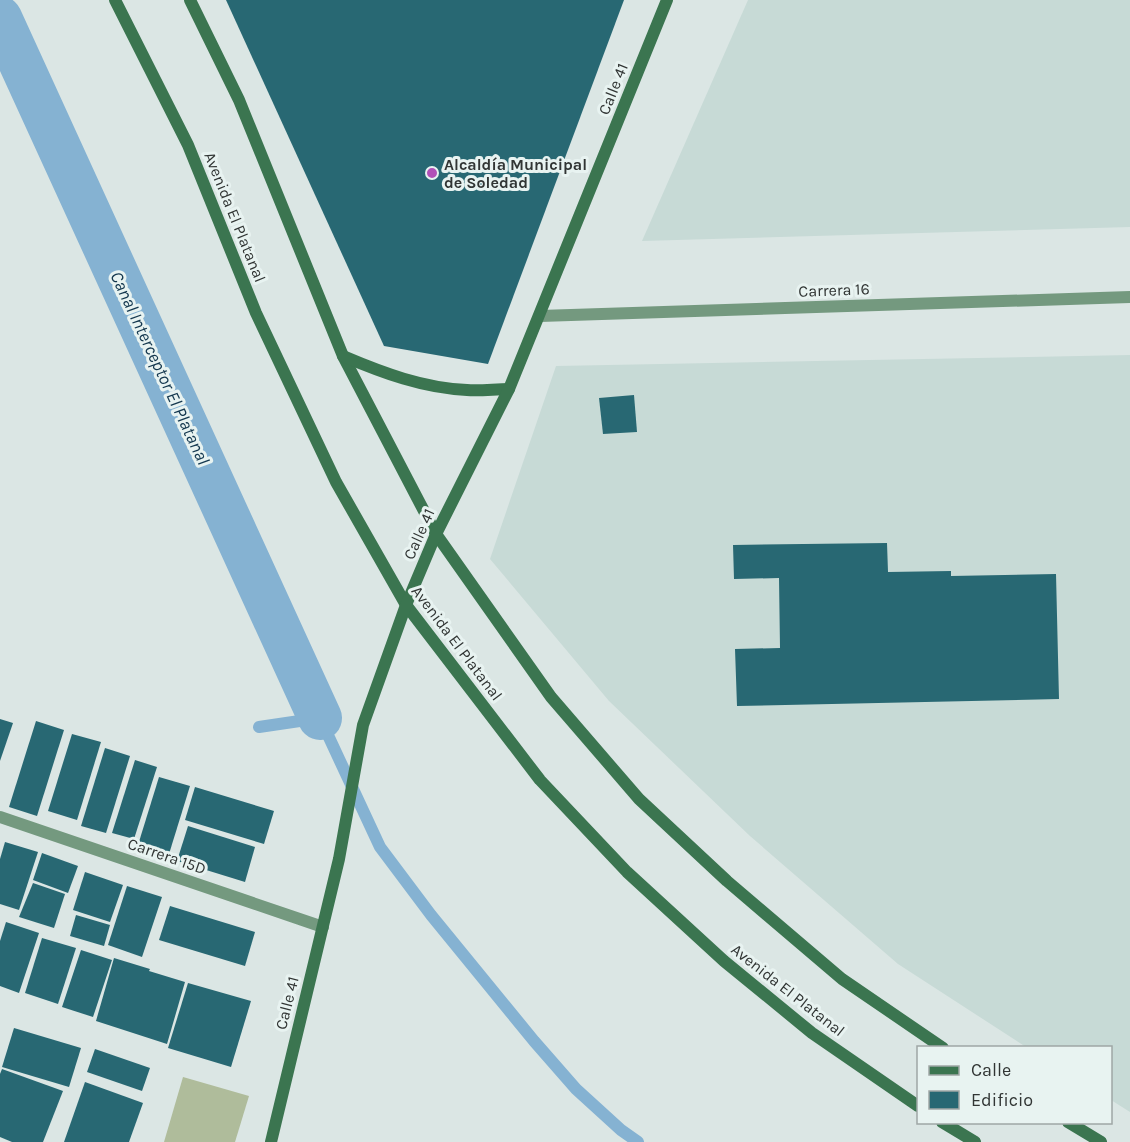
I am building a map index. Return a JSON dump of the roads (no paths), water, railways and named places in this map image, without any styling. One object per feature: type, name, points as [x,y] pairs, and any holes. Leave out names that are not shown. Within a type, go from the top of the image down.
[{"type":"main road","name":"Avenida El Platanal","points":[[115,0],[188,145],[256,312],[331,471],[406,605],[540,780],[627,872],[724,961],[812,1033],[917,1105]]},
{"type":"main road","points":[[190,0],[239,100],[343,356],[436,534],[551,697],[639,799],[727,881],[842,979],[942,1046]]},
{"type":"main road","name":"Calle 41","points":[[271,1142],[339,859],[363,725],[406,605],[436,534],[509,389],[667,0]]},
{"type":"main road","points":[[343,356],[383,373],[424,385],[467,390],[509,389]]},
{"type":"main road","points":[[945,1124],[975,1142]]},
{"type":"main road","points":[[1071,1124],[1101,1142]]},
{"type":"street","name":"Carrera 16","points":[[540,316],[1130,297]]},
{"type":"street","name":"Carrera 15D","points":[[0,817],[323,927]]},
{"type":"waterway","name":"Canal Interceptor El Platanal","points":[[0,18],[320,718]]},
{"type":"waterway","points":[[259,727],[320,718],[380,847],[431,915],[534,1041],[576,1089],[621,1130],[638,1142]]},
{"type":"place","name":"Alcaldía Municipal de Soledad","points":[[432,173]]}]
